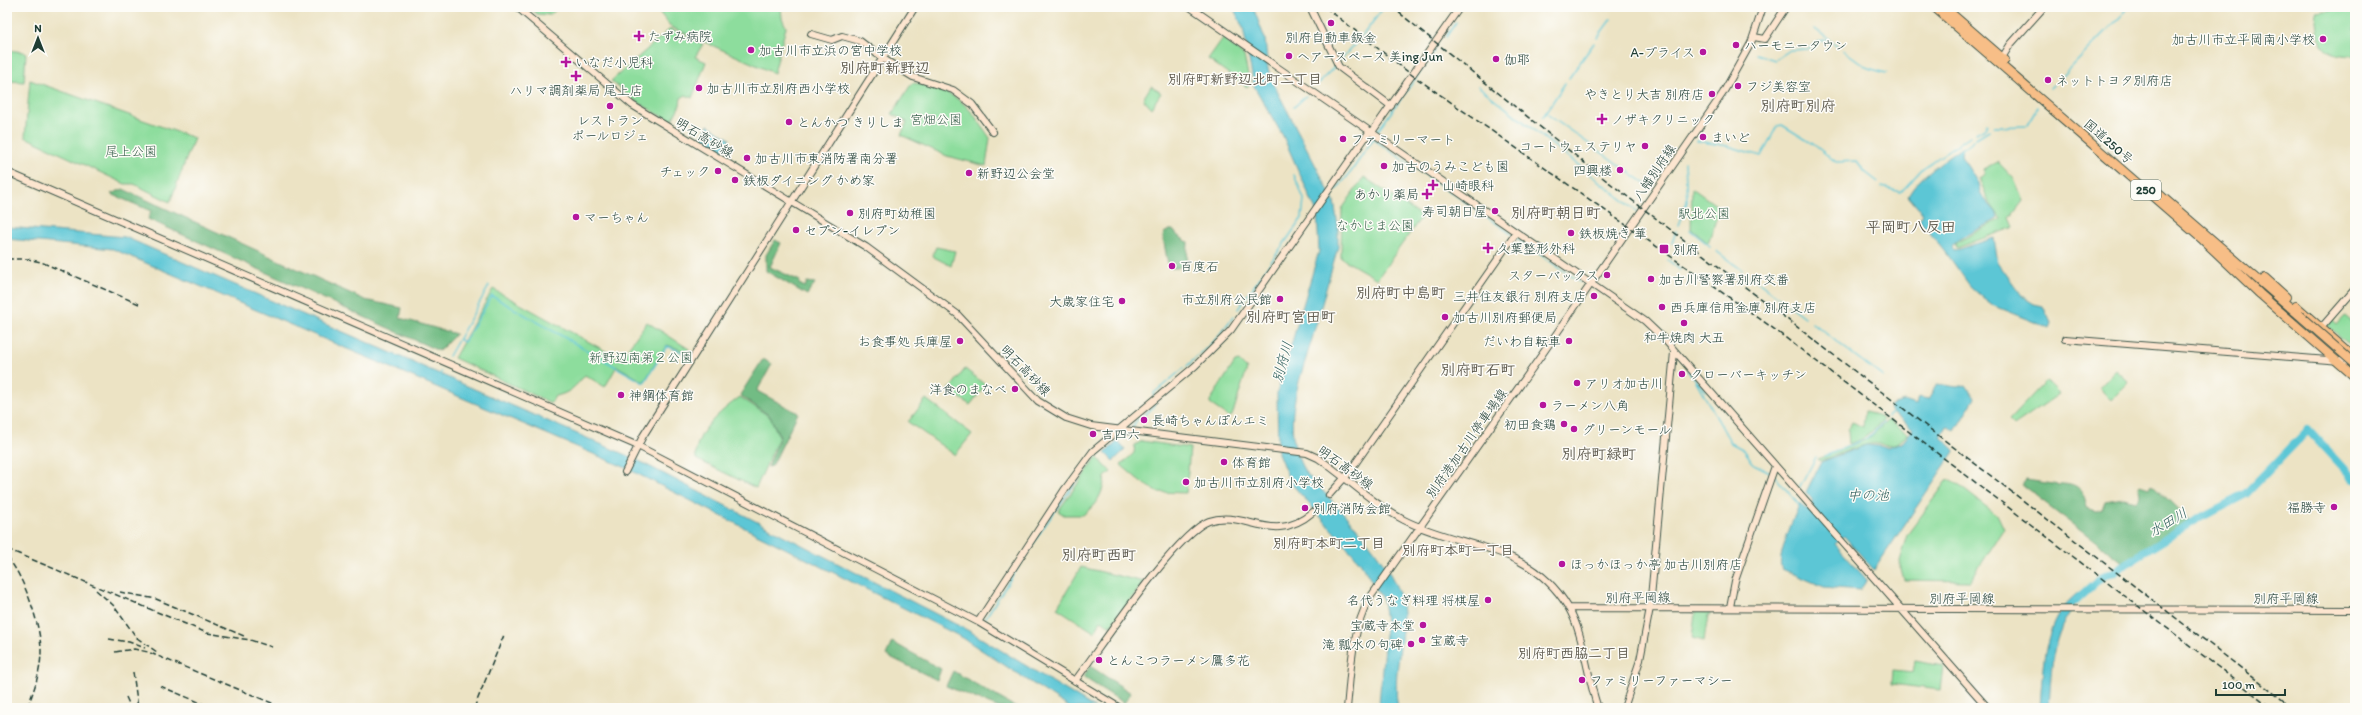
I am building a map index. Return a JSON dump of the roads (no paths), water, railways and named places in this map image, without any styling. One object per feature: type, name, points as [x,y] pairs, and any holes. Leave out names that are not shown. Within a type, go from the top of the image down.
[{"type":"highway","name":"250","points":[[1929,7],[1963,32]]},
{"type":"highway","name":"国道250号","points":[[1934,7],[1963,32],[2001,59],[2355,363]]},
{"type":"highway","name":"国道250号","points":[[1944,7],[2355,377]]},
{"type":"highway","name":"250","points":[[2208,236],[2219,240],[2229,248],[2355,358]]},
{"type":"street","name":"明石高砂線","points":[[517,7],[623,99],[866,247],[953,311],[1031,395],[1049,409],[1079,424],[1300,451],[1318,458],[1387,510],[1421,526],[1499,552],[1527,565],[1548,581],[1569,608],[1598,708]]},
{"type":"street","points":[[625,472],[638,446],[915,7]]},
{"type":"street","points":[[1190,7],[1373,133],[1514,235],[1590,282],[1645,321],[1988,708]]},
{"type":"street","points":[[1310,7],[1339,67],[1391,106]]},
{"type":"street","points":[[978,622],[1065,489],[1093,451],[1217,345],[1231,330],[1330,186],[1373,133],[1460,7]]},
{"type":"street","name":"八幡別府線","points":[[1590,282],[1741,64],[1754,38],[1763,7]]},
{"type":"street","points":[[1754,38],[1765,39],[1786,7]]},
{"type":"street","points":[[2001,59],[2044,7]]},
{"type":"street","points":[[811,34],[832,40],[842,36],[850,37],[860,41],[882,58],[914,77],[946,86],[960,94],[972,104],[992,132]]},
{"type":"street","points":[[7,172],[638,446],[978,622],[1120,708]]},
{"type":"street","points":[[1329,495],[1345,478],[1514,235]]},
{"type":"street","name":"別府港加古川停車場線","points":[[1347,708],[1355,636],[1366,606],[1374,591],[1543,354],[1590,282]]},
{"type":"street","points":[[2321,328],[2355,289]]},
{"type":"street","points":[[2064,339],[2335,360],[2355,363]]},
{"type":"street","points":[[1624,708],[1640,660],[1650,608],[1674,352]]},
{"type":"street","points":[[1730,608],[1735,582],[1775,466]]},
{"type":"street","points":[[1075,681],[1151,579],[1186,538],[1201,524],[1222,520],[1262,527],[1290,526],[1303,521],[1313,512]]},
{"type":"street","name":"別府平岡線","points":[[1569,608],[2355,610]]},
{"type":"water","points":[[1233,7],[1253,7],[1265,39],[1268,69],[1274,85],[1334,201],[1338,226],[1338,247],[1297,389],[1292,422],[1293,438],[1297,455],[1305,472],[1365,538],[1379,557],[1400,595],[1403,625],[1396,685],[1398,708],[1375,708],[1375,704],[1379,704],[1386,623],[1383,600],[1360,562],[1290,482],[1278,453],[1277,393],[1319,251],[1317,213],[1283,136],[1254,86],[1243,28]]},
{"type":"water","points":[[708,125],[730,139],[721,152],[699,139]]},
{"type":"water","points":[[1962,147],[1961,156],[1978,183],[1981,195],[1996,212],[1998,218],[1958,240],[1952,247],[1954,250],[1960,249],[1994,238],[1998,263],[2023,297],[2034,304],[2043,306],[2051,323],[2049,328],[1994,306],[1981,296],[1970,286],[1945,251],[1919,220],[1923,214],[1908,196],[1919,181]]},
{"type":"water","points":[[7,227],[125,237],[635,459],[971,632],[1095,708],[1070,708],[963,638],[624,467],[113,249],[7,239]]},
{"type":"water","name":"中の池","points":[[1937,384],[1957,387],[1966,385],[1975,398],[1955,431],[1947,426],[1941,437],[1955,450],[1874,570],[1844,536],[1835,544],[1867,580],[1860,590],[1824,587],[1782,569],[1781,557],[1783,547],[1800,503],[1806,510],[1814,502],[1806,492],[1821,462],[1866,445],[1887,447],[1903,442],[1913,429],[1889,409],[1891,405],[1904,401],[1916,405],[1918,397],[1928,399]]},
{"type":"water","points":[[1118,441],[1125,450],[1113,461],[1105,453]]},
{"type":"water","points":[[2079,592],[2086,593],[2074,606],[2065,620],[2055,647],[2049,708],[2040,708],[2044,660],[2051,630],[2067,603]]},
{"type":"waterway","points":[[318,7],[325,10]]},
{"type":"waterway","points":[[1339,61],[1360,39],[1384,7]]},
{"type":"waterway","points":[[2124,13],[2129,7]]},
{"type":"waterway","points":[[2058,81],[2122,15]]},
{"type":"waterway","points":[[1597,38],[1611,19]]},
{"type":"waterway","points":[[1446,37],[1456,22]]},
{"type":"waterway","points":[[1815,29],[1827,38]]},
{"type":"waterway","points":[[1756,54],[1775,60],[1790,50],[1808,49],[1820,41],[1829,39]]},
{"type":"waterway","points":[[1831,41],[1838,46]]},
{"type":"waterway","points":[[1569,78],[1594,43]]},
{"type":"waterway","points":[[1843,50],[1868,68],[1886,73]]},
{"type":"waterway","points":[[1377,132],[1435,51]]},
{"type":"waterway","points":[[1319,83],[1335,66]]},
{"type":"waterway","points":[[1543,117],[1565,83]]},
{"type":"waterway","points":[[2050,88],[2053,85]]},
{"type":"waterway","points":[[1478,86],[1638,212]]},
{"type":"waterway","points":[[1294,107],[1306,96]]},
{"type":"waterway","points":[[2027,125],[2038,107]]},
{"type":"waterway","points":[[1548,115],[1649,186]]},
{"type":"waterway","points":[[1976,133],[1985,128],[1987,123]]},
{"type":"waterway","points":[[1697,141],[1728,146],[1761,156],[1777,126],[1782,125],[1813,144],[1836,162],[1857,161],[1865,172],[1878,182]]},
{"type":"waterway","points":[[1993,127],[2025,126]]},
{"type":"waterway","points":[[1976,138],[1989,130]]},
{"type":"waterway","points":[[1336,190],[1351,172],[1375,136]]},
{"type":"waterway","points":[[1882,187],[1901,192],[1923,168],[1970,136]]},
{"type":"waterway","points":[[1373,139],[1513,235]]},
{"type":"waterway","points":[[1961,150],[1974,140]]},
{"type":"waterway","points":[[1678,225],[1687,202],[1685,162]]},
{"type":"waterway","points":[[1238,309],[1302,218],[1304,199],[1294,175]]},
{"type":"waterway","points":[[1690,230],[1710,246]]},
{"type":"waterway","points":[[1672,243],[1676,231]]},
{"type":"waterway","points":[[1516,238],[1580,282]]},
{"type":"waterway","points":[[1716,251],[1742,270]]},
{"type":"waterway","points":[[1668,260],[1680,270]]},
{"type":"waterway","points":[[1749,275],[1804,317]]},
{"type":"waterway","points":[[449,356],[489,286]]},
{"type":"waterway","points":[[459,339],[464,342],[492,296],[644,383],[667,346],[684,353]]},
{"type":"waterway","points":[[1187,366],[1215,340],[1234,316]]},
{"type":"waterway","points":[[1812,323],[1883,377]]},
{"type":"waterway","points":[[1154,397],[1154,393],[1184,368]]},
{"type":"waterway","points":[[1687,370],[1706,391]]},
{"type":"waterway","points":[[1696,381],[1731,443],[1744,450],[1754,464],[1770,472]]},
{"type":"waterway","points":[[1132,429],[1136,421],[1153,408],[1154,403]]},
{"type":"waterway","points":[[1888,417],[1893,412]]},
{"type":"waterway","points":[[1825,456],[1868,438],[1883,423]]},
{"type":"waterway","name":"水田川","points":[[2076,600],[2105,575],[2115,573],[2125,564],[2196,520],[2246,494],[2308,430],[2353,479],[2355,478]]},
{"type":"waterway","points":[[986,617],[1041,531],[1091,460],[1115,436],[1128,435],[1130,432]]},
{"type":"waterway","points":[[1800,487],[1816,457]]},
{"type":"waterway","points":[[1773,474],[1799,505]]},
{"type":"railway","points":[[1325,7],[1412,75],[1770,326],[2272,708]]},
{"type":"railway","points":[[1392,7],[1602,177],[2293,708]]},
{"type":"railway","points":[[7,259],[27,259],[41,262],[139,304]]},
{"type":"railway","points":[[7,549],[207,633],[250,640],[272,647]]},
{"type":"railway","points":[[7,557],[25,588],[35,615],[40,641],[41,658],[35,688],[27,708]]},
{"type":"railway","points":[[96,590],[113,605],[137,638],[157,652]]},
{"type":"railway","points":[[120,592],[156,599],[244,636]]},
{"type":"railway","points":[[474,708],[504,635]]},
{"type":"railway","points":[[109,639],[129,642],[145,648]]},
{"type":"railway","points":[[115,652],[134,649],[148,652],[284,708]]},
{"type":"railway","points":[[133,672],[138,708]]},
{"type":"railway","points":[[160,686],[213,708]]},
{"type":"railway","points":[[126,697],[131,708]]},
{"type":"place","name":"別府自動車鈑金","points":[[1331,23]]},
{"type":"place","name":"たずみ病院","points":[[639,36]]},
{"type":"place","name":"加古川市立平岡南小学校","points":[[2323,39]]},
{"type":"place","name":"ハーモニータウン","points":[[1736,45]]},
{"type":"place","name":"加古川市立浜の宮中学校","points":[[751,50]]},
{"type":"place","name":"A-プライス","points":[[1703,52]]},
{"type":"place","name":"ヘアースペース 美ing Jun","points":[[1289,56]]},
{"type":"place","name":"伽耶","points":[[1496,59]]},
{"type":"place","name":"いなだ小児科","points":[[566,62]]},
{"type":"place","name":"ハリマ調剤薬局 尾上店","points":[[576,76]]},
{"type":"place","name":"ネットトヨタ別府店","points":[[2048,80]]},
{"type":"place","name":"フジ美容室","points":[[1738,86]]},
{"type":"place","name":"加古川市立別府西小学校","points":[[699,88]]},
{"type":"place","name":"やきとり大吉 別府店","points":[[1712,94]]},
{"type":"place","name":"レストラン ポールロジェ","points":[[610,106]]},
{"type":"place","name":"ノザキクリニック","points":[[1602,119]]},
{"type":"place","name":"とんかつ きりしま","points":[[789,122]]},
{"type":"place","name":"まいど","points":[[1703,137]]},
{"type":"place","name":"ファミリーマート","points":[[1343,139]]},
{"type":"place","name":"コートウェステリヤ","points":[[1645,146]]},
{"type":"place","name":"加古川市東消防署南分署","points":[[747,158]]},
{"type":"place","name":"加古のうみこども園","points":[[1384,166]]},
{"type":"place","name":"四興楼","points":[[1620,170]]},
{"type":"place","name":"チェック","points":[[718,171]]},
{"type":"place","name":"新野辺公会堂","points":[[969,173]]},
{"type":"place","name":"鉄板ダイニング かめ家","points":[[735,180]]},
{"type":"place","name":"山崎眼科","points":[[1433,185]]},
{"type":"place","name":"あかり薬局","points":[[1427,194]]},
{"type":"place","name":"寿司朝日屋","points":[[1495,211]]},
{"type":"place","name":"別府町幼稚園","points":[[850,213]]},
{"type":"place","name":"マーちゃん","points":[[576,217]]},
{"type":"place","name":"セブン-イレブン","points":[[796,230]]},
{"type":"place","name":"鉄板焼き 華","points":[[1571,233]]},
{"type":"place","name":"久葉整形外科","points":[[1488,248]]},
{"type":"place","name":"別府","points":[[1664,249]]},
{"type":"place","name":"百度石","points":[[1172,266]]},
{"type":"place","name":"スターバックス","points":[[1607,275]]},
{"type":"place","name":"加古川警察署別府交番","points":[[1651,279]]},
{"type":"place","name":"三井住友銀行 別府支店","points":[[1594,296]]},
{"type":"place","name":"市立別府公民館","points":[[1280,299]]},
{"type":"place","name":"大歳家住宅","points":[[1122,301]]},
{"type":"place","name":"西兵庫信用金庫 別府支店","points":[[1662,307]]},
{"type":"place","name":"加古川別府郵便局","points":[[1445,317]]},
{"type":"place","name":"和牛焼肉 大五","points":[[1684,323]]},
{"type":"place","name":"お食事処 兵庫屋","points":[[960,341]]},
{"type":"place","name":"だいわ自転車","points":[[1569,341]]},
{"type":"place","name":"クローバーキッチン","points":[[1682,374]]},
{"type":"place","name":"アリオ加古川","points":[[1577,383]]},
{"type":"place","name":"洋食のまなべ","points":[[1015,389]]},
{"type":"place","name":"神鋼体育館","points":[[621,395]]},
{"type":"place","name":"ラーメン八角","points":[[1543,405]]},
{"type":"place","name":"長崎ちゃんぽんエミ","points":[[1144,420]]},
{"type":"place","name":"初田食鶏","points":[[1564,424]]},
{"type":"place","name":"グリーンモール","points":[[1574,429]]},
{"type":"place","name":"吉四六","points":[[1093,434]]},
{"type":"place","name":"体育館","points":[[1224,462]]},
{"type":"place","name":"加古川市立別府小学校","points":[[1186,482]]},
{"type":"place","name":"福勝寺","points":[[2334,507]]},
{"type":"place","name":"別府消防会館","points":[[1305,508]]},
{"type":"place","name":"ほっかほっか亭 加古川別府店","points":[[1562,564]]},
{"type":"place","name":"名代うなぎ料理 将棋屋","points":[[1488,600]]},
{"type":"place","name":"宝蔵寺本堂","points":[[1423,625]]},
{"type":"place","name":"宝蔵寺","points":[[1422,640]]},
{"type":"place","name":"滝 瓢水の句碑","points":[[1411,644]]},
{"type":"place","name":"とんこつラーメン鷹多花","points":[[1099,660]]},
{"type":"place","name":"ファミリーファーマシー","points":[[1582,680]]},
{"type":"district","name":"別府町新野辺","points":[[885,68]]},
{"type":"district","name":"別府町新野辺北町二丁目","points":[[1245,79]]},
{"type":"district","name":"別府町別府","points":[[1798,106]]},
{"type":"district","name":"別府町朝日町","points":[[1556,213]]},
{"type":"district","name":"平岡町八反田","points":[[1911,227]]},
{"type":"district","name":"別府町中島町","points":[[1401,293]]},
{"type":"district","name":"別府町宮田町","points":[[1291,317]]},
{"type":"district","name":"別府町石町","points":[[1478,370]]},
{"type":"district","name":"別府町緑町","points":[[1599,454]]},
{"type":"district","name":"別府町本町二丁目","points":[[1329,543]]},
{"type":"district","name":"別府町本町一丁目","points":[[1458,550]]},
{"type":"district","name":"別府町西町","points":[[1099,555]]},
{"type":"district","name":"別府町西脇二丁目","points":[[1574,653]]},
{"type":"park label","name":"宮畑公園","points":[[936,119]]},
{"type":"park label","name":"尾上公園","points":[[131,151]]},
{"type":"park label","name":"駅北公園","points":[[1704,213]]},
{"type":"park label","name":"なかじま公園","points":[[1375,225]]},
{"type":"park label","name":"新野辺南第２公園","points":[[641,357]]},
{"type":"water label","name":"別府川","points":[[1282,362]]}]
